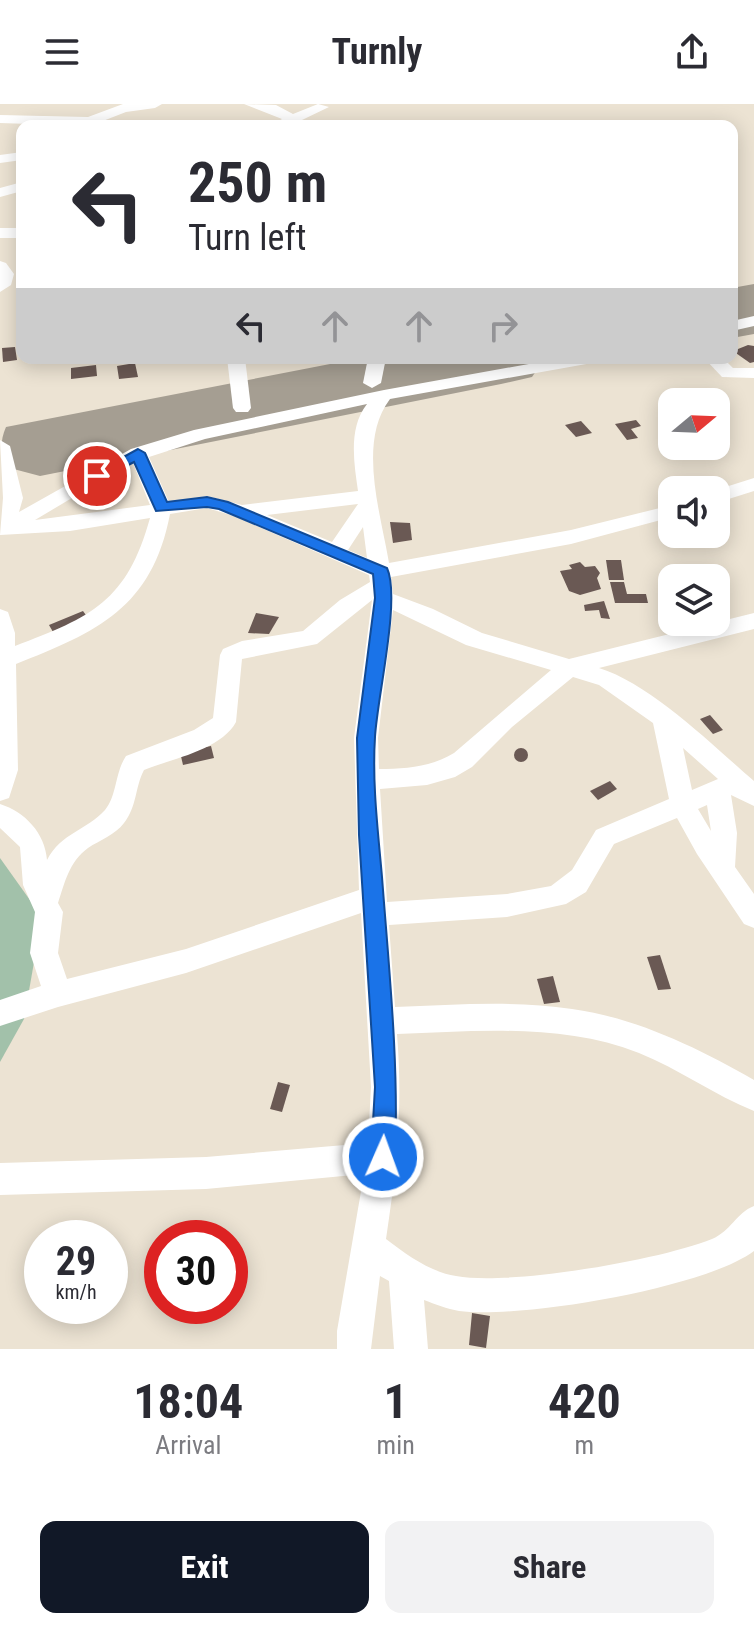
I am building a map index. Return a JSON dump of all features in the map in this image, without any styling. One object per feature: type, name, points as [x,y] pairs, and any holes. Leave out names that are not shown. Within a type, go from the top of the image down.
[{"type":"street","points":[[93,120],[123,108],[155,104]]},
{"type":"street","points":[[251,104],[276,109],[295,120]]},
{"type":"street","points":[[301,120],[322,107]]},
{"type":"street","points":[[237,364],[242,408]]},
{"type":"street","points":[[354,1349],[354,1331],[383,1157],[386,1087],[373,906],[366,738],[385,581],[362,452],[378,389],[377,364]]},
{"type":"street","points":[[2,530],[138,453],[378,389],[551,364]]},
{"type":"street","points":[[719,364],[728,373],[754,373]]},
{"type":"street","points":[[0,446],[13,498],[2,530]]},
{"type":"street","points":[[3,660],[96,621],[120,604],[136,583],[148,561],[161,507],[138,453]]},
{"type":"street","points":[[730,492],[754,484]]},
{"type":"street","points":[[241,511],[370,498]]},
{"type":"street","points":[[336,552],[370,498]]},
{"type":"street","points":[[2,530],[70,524],[207,502],[241,511],[336,552],[385,581],[425,614],[474,639],[607,679],[664,718],[736,789]]},
{"type":"street","points":[[45,902],[54,875],[68,850],[103,829],[118,813],[125,797],[128,771],[135,763],[203,737],[224,722],[231,655],[242,649],[309,638],[339,612],[385,581],[658,515]]},
{"type":"street","points":[[0,617],[4,633],[6,755],[0,791]]},
{"type":"street","points":[[367,779],[400,779],[446,770],[463,760],[504,721],[570,667],[754,621]]},
{"type":"street","points":[[664,718],[682,803],[754,916]]},
{"type":"street","points":[[0,1013],[373,906],[512,905],[560,894],[579,881],[594,849],[605,837],[682,803],[736,789]]},
{"type":"street","points":[[722,870],[724,833],[736,789]]},
{"type":"street","points":[[0,814],[27,835],[33,847],[36,885],[45,902],[50,923],[44,939],[44,953],[58,994]]},
{"type":"street","points":[[382,1021],[494,1018],[574,1022],[641,1041],[723,1078],[754,1096]]},
{"type":"street","points":[[0,1179],[206,1173],[383,1157]]},
{"type":"street","points":[[367,1246],[405,1274],[458,1294],[516,1294],[567,1288],[722,1252],[741,1241],[754,1222]]},
{"type":"street","points":[[405,1274],[411,1349]]},
{"type":"shaded area","points":[[408,364],[492,364],[13,458],[11,440]]},
{"type":"green space","points":[[0,858],[42,917],[24,1019],[0,1062]]},
{"type":"building","points":[[754,346],[754,362],[750,363],[738,355],[738,349]]},
{"type":"building","points":[[15,347],[16,360],[3,362],[2,348]]},
{"type":"building","points":[[135,364],[138,377],[119,379],[117,366]]},
{"type":"building","points":[[96,365],[97,376],[71,379],[71,368]]},
{"type":"building","points":[[636,420],[641,426],[631,429],[638,438],[627,440],[615,424]]},
{"type":"building","points":[[581,421],[592,433],[576,437],[565,425]]},
{"type":"building","points":[[390,522],[410,523],[412,540],[393,543]]},
{"type":"building","points":[[606,560],[621,560],[624,580],[609,580]]},
{"type":"building","points":[[580,562],[585,567],[595,566],[600,573],[597,578],[601,589],[580,595],[569,591],[560,571],[572,569],[569,565]]},
{"type":"building","points":[[610,582],[624,582],[627,594],[646,594],[648,603],[615,603]]},
{"type":"building","points":[[604,601],[610,619],[601,618],[599,610],[585,611],[584,605]]},
{"type":"building","points":[[83,611],[88,618],[53,632],[49,625]]},
{"type":"building","points":[[256,613],[279,617],[269,634],[248,633]]},
{"type":"building","points":[[710,715],[723,730],[713,734],[700,719]]},
{"type":"building","points":[[211,746],[214,758],[183,765],[180,752]]},
{"type":"building","points":[[521,748],[528,755],[521,762],[514,755]]},
{"type":"building","points":[[610,781],[617,789],[598,800],[590,791]]},
{"type":"building","points":[[660,955],[671,989],[658,990],[647,957]]},
{"type":"building","points":[[553,976],[560,1002],[544,1004],[537,979]]},
{"type":"building","points":[[278,1082],[290,1085],[282,1112],[270,1109]]},
{"type":"building","points":[[472,1313],[490,1316],[486,1348],[469,1345]]},
{"type":"runway","points":[[738,312],[754,309]]},
{"type":"runway","points":[[40,447],[470,364]]},
{"type":"route","points":[[97,476],[138,453],[161,507],[207,502],[223,505],[381,572],[383,598],[366,738],[369,835],[386,1087],[383,1157]]}]
